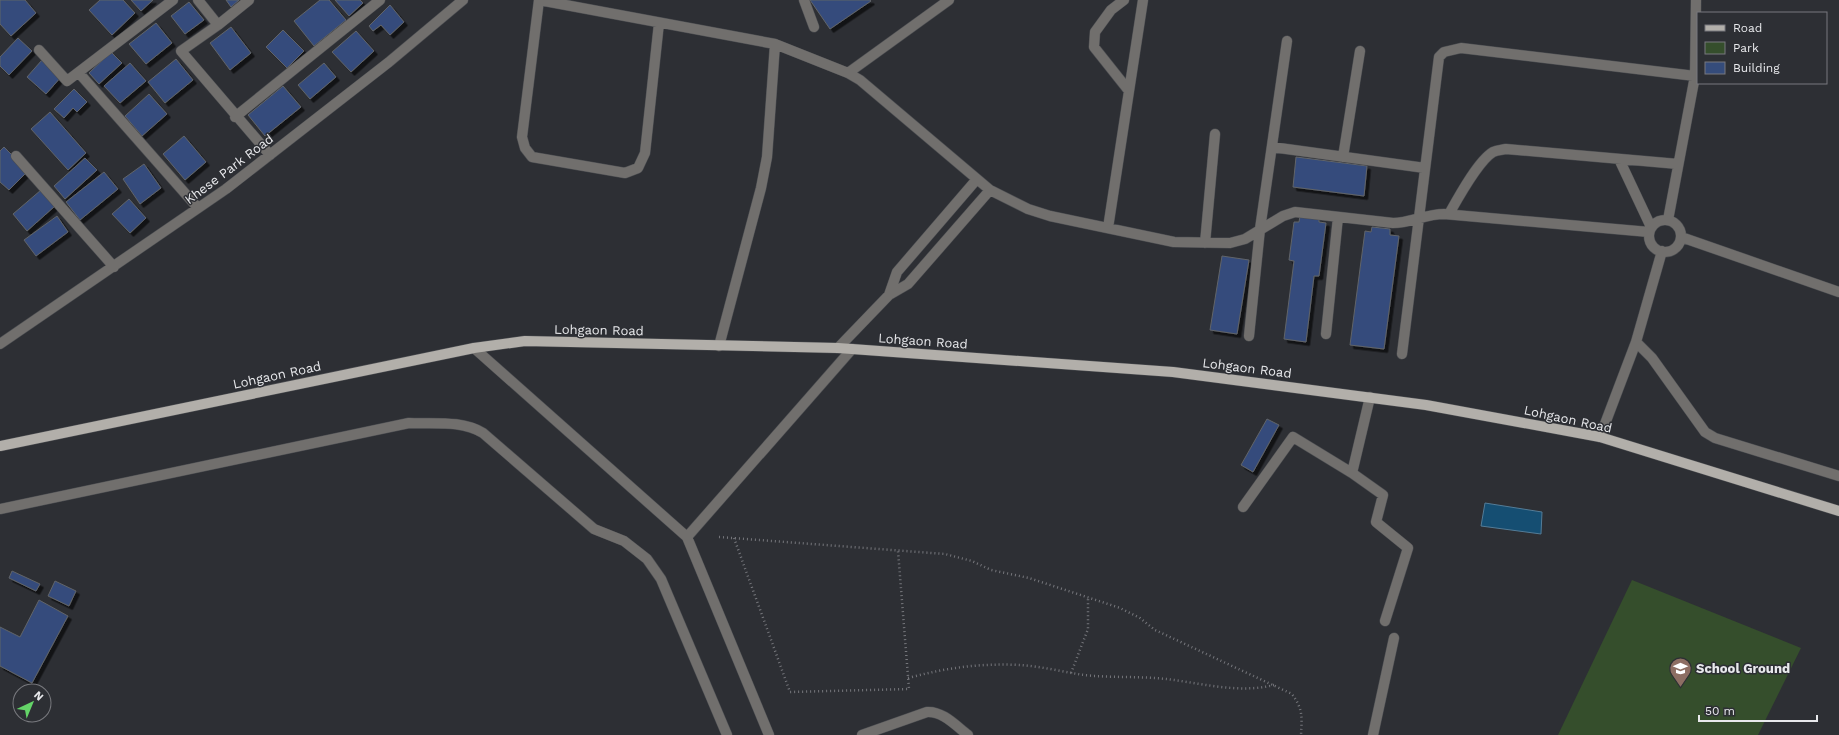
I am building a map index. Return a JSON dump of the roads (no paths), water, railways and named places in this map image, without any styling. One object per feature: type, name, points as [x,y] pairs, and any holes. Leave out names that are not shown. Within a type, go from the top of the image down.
[{"type":"main road","name":"Lohgaon Road","points":[[0,446],[474,348],[525,341],[838,348],[1173,372],[1426,405],[1600,437],[1839,511]]},
{"type":"street","points":[[40,50],[67,81],[173,0]]},
{"type":"street","points":[[198,0],[218,25]]},
{"type":"street","points":[[249,0],[218,25],[181,51],[235,117],[270,155]]},
{"type":"street","points":[[235,117],[380,0]]},
{"type":"street","name":"Khese Park Road","points":[[0,344],[114,267],[270,155],[389,62],[463,0]]},
{"type":"street","points":[[660,23],[645,153],[638,168],[625,173],[532,157],[526,148],[522,137],[539,0],[775,44],[848,73],[860,80],[990,190],[1028,209],[1050,216],[1174,242],[1230,243],[1245,238],[1283,216],[1295,212],[1393,223],[1404,223],[1433,214],[1448,214],[1650,229],[1656,223],[1668,220],[1677,226],[1681,237],[1679,244],[1669,252],[1662,251],[1651,243],[1650,229],[1619,159]]},
{"type":"street","points":[[804,0],[814,27]]},
{"type":"street","points":[[848,73],[950,0]]},
{"type":"street","points":[[1124,0],[1111,10],[1095,32],[1094,47],[1129,91]]},
{"type":"street","points":[[1108,228],[1143,0]]},
{"type":"street","points":[[1668,220],[1695,76],[1696,0]]},
{"type":"street","points":[[1249,336],[1260,229],[1286,41]]},
{"type":"street","points":[[719,346],[761,188],[767,156],[775,44]]},
{"type":"street","points":[[1402,354],[1439,57],[1444,52],[1451,49],[1461,48],[1695,76]]},
{"type":"street","points":[[1343,157],[1360,51]]},
{"type":"street","points":[[79,73],[198,208]]},
{"type":"street","points":[[1205,243],[1215,134]]},
{"type":"street","points":[[1272,147],[1425,168]]},
{"type":"street","points":[[1448,214],[1474,173],[1492,153],[1497,151],[1506,150],[1678,164]]},
{"type":"street","points":[[16,156],[114,267]]},
{"type":"street","points":[[889,295],[897,272],[977,179]]},
{"type":"street","points":[[838,348],[889,295],[908,284],[990,190]]},
{"type":"street","points":[[1326,334],[1338,217]]},
{"type":"street","points":[[1681,237],[1839,292]]},
{"type":"street","points":[[1600,437],[1636,342],[1662,251]]},
{"type":"street","points":[[1636,342],[1652,358],[1705,432],[1715,438],[1839,476]]},
{"type":"street","points":[[474,348],[687,537],[769,735]]},
{"type":"street","points":[[687,537],[852,349]]},
{"type":"street","points":[[1352,473],[1370,398]]},
{"type":"street","points":[[0,509],[409,423],[461,424],[473,427],[483,433],[594,528],[624,541],[654,566],[661,579],[727,735]]},
{"type":"street","points":[[1243,507],[1293,437],[1352,473],[1383,495],[1376,522],[1408,548],[1385,621]]},
{"type":"street","points":[[1373,735],[1394,638]]},
{"type":"street","points":[[862,735],[927,712],[934,712],[942,715],[968,735]]},
{"type":"water","points":[[1485,503],[1542,512],[1541,534],[1481,526]]},
{"type":"place","name":"School Ground","points":[[1681,688]]}]
